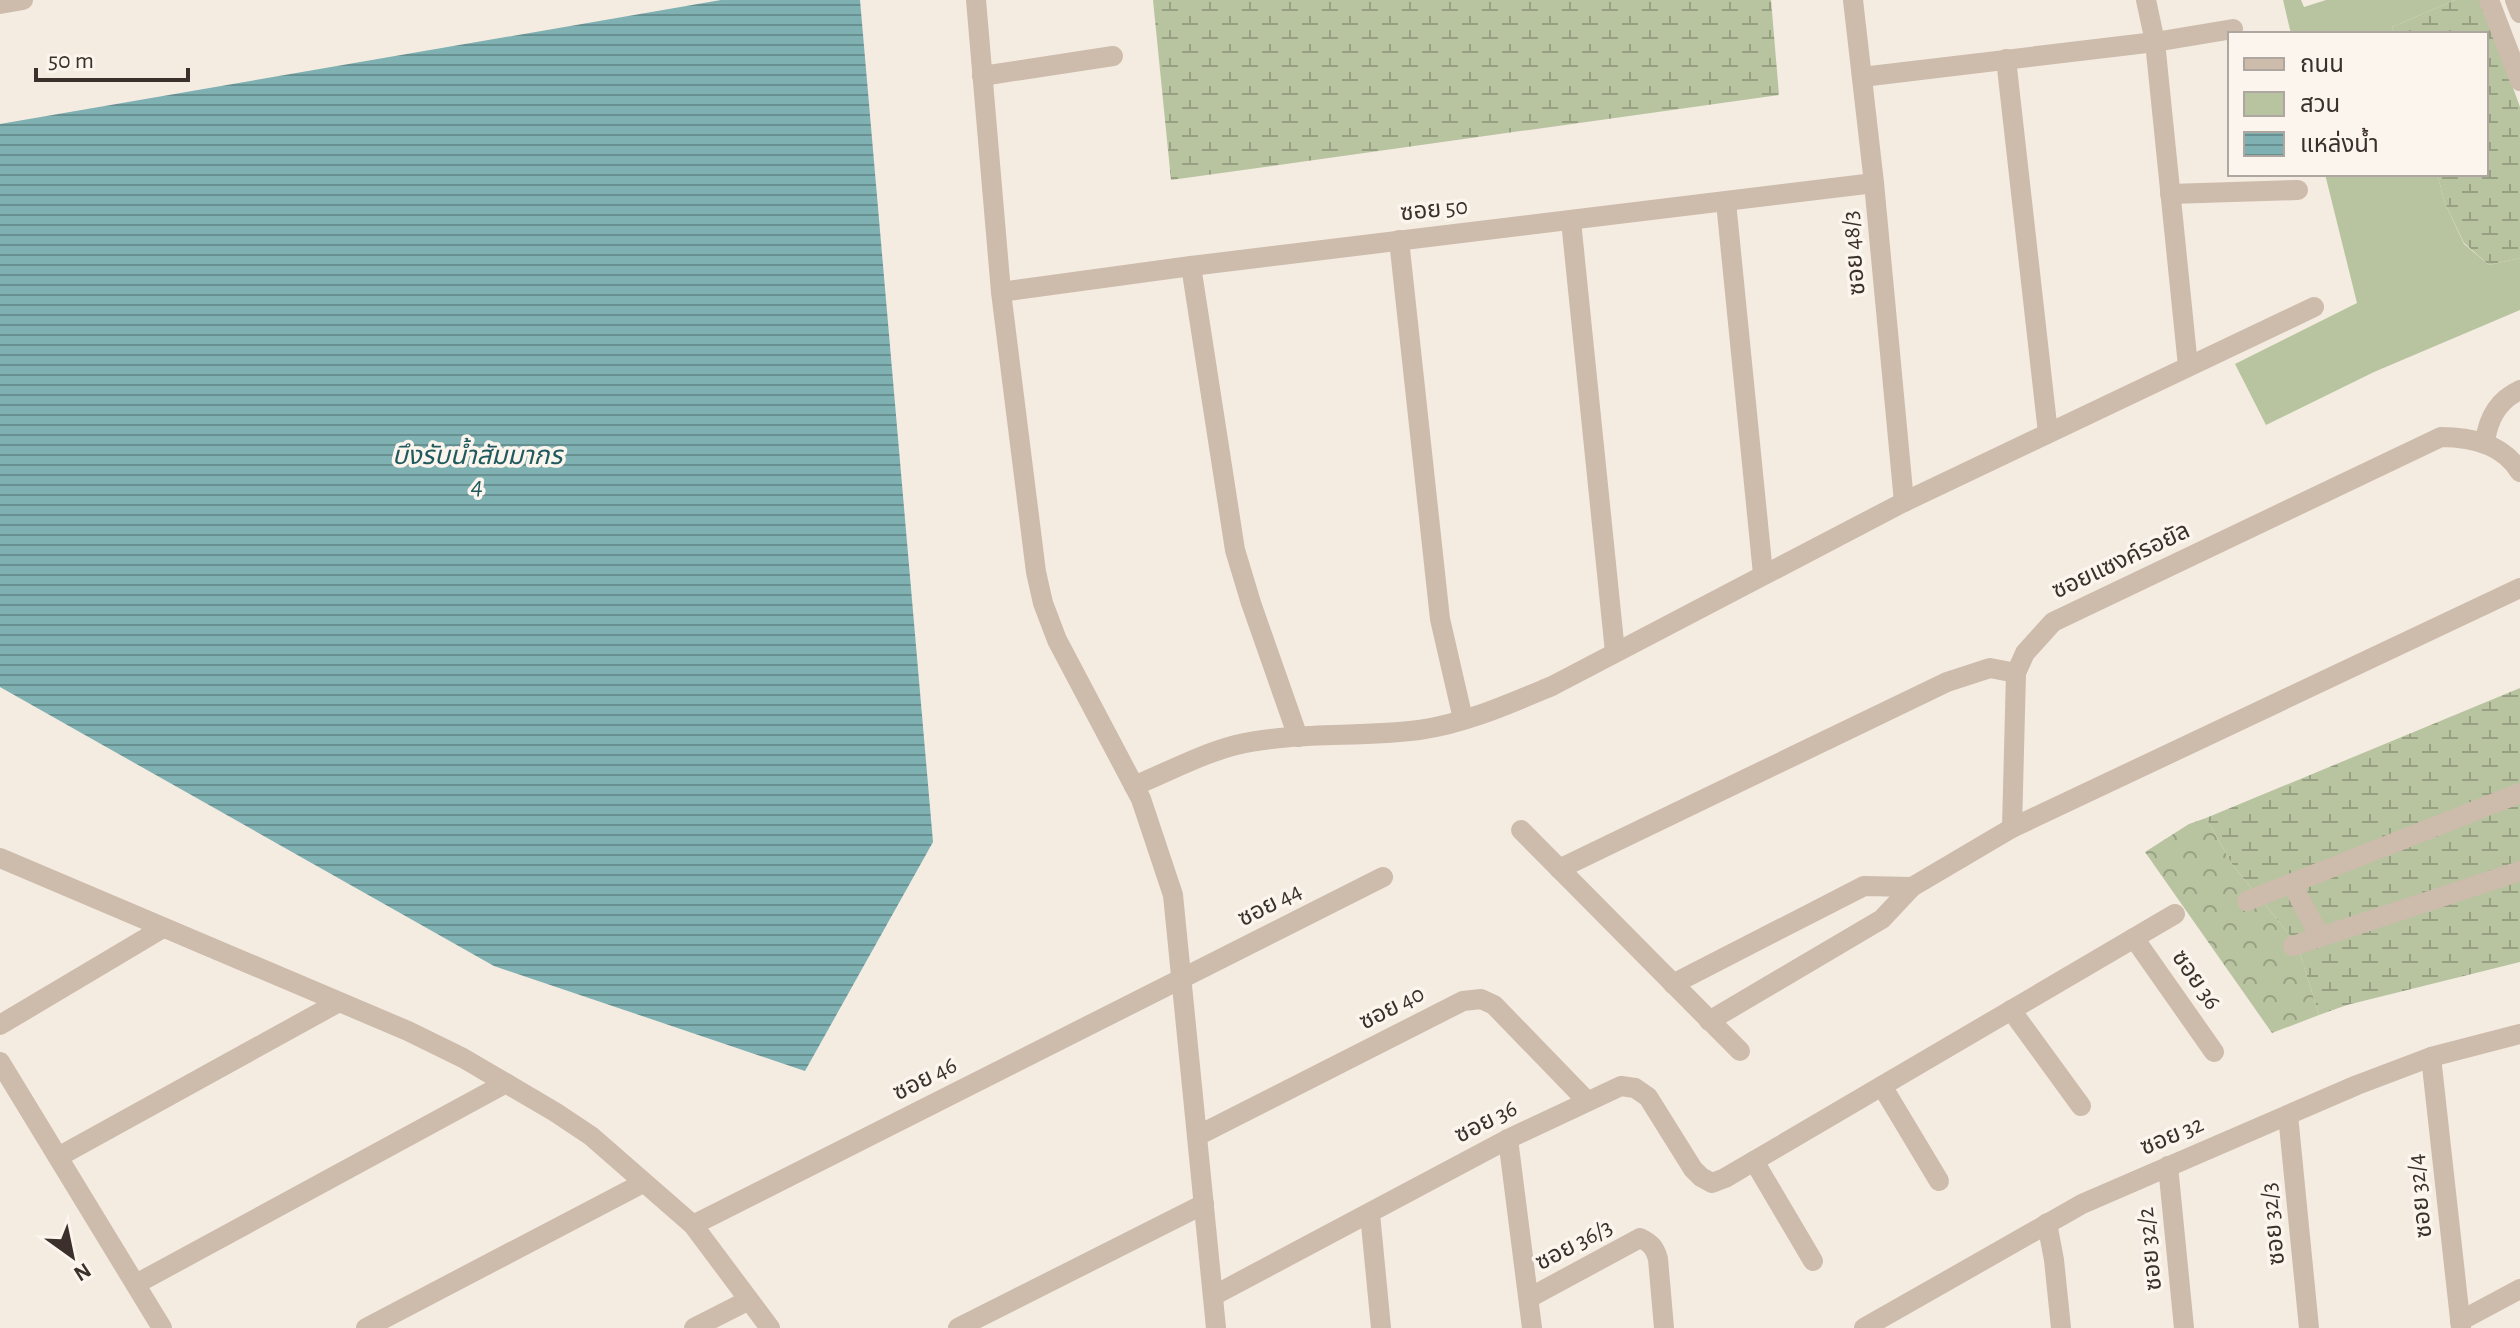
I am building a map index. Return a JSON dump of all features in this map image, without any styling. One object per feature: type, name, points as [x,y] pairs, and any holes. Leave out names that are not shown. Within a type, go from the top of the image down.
[{"type":"street","points":[[0,4],[23,0]]},
{"type":"street","points":[[976,0],[1001,292],[1036,572],[1043,603],[1057,640],[1141,799],[1173,895],[1216,1328]]},
{"type":"street","name":"ซอย 48/3","points":[[1853,0],[1904,502]]},
{"type":"street","points":[[2146,0],[2155,42],[2188,366]]},
{"type":"street","points":[[2489,0],[2520,81]]},
{"type":"street","points":[[1862,77],[2155,42],[2233,29]]},
{"type":"street","points":[[982,76],[1113,56]]},
{"type":"street","points":[[2006,59],[2048,433]]},
{"type":"street","name":"ซอย 50","points":[[1001,292],[1874,183]]},
{"type":"street","points":[[2170,194],[2298,190]]},
{"type":"street","points":[[1726,202],[1763,574]]},
{"type":"street","points":[[1571,221],[1615,652]]},
{"type":"street","points":[[1399,240],[1440,619],[1463,719]]},
{"type":"street","points":[[1191,266],[1235,550],[1298,737]]},
{"type":"street","points":[[1134,786],[1210,752],[1239,745],[1298,737],[1422,730],[1508,705],[1552,686],[1904,502],[2314,307]]},
{"type":"street","points":[[2485,442],[2487,427],[2495,410],[2505,397],[2520,390]]},
{"type":"street","name":"ซอยแซงค์รอยัล","points":[[2016,673],[2025,653],[2053,622],[2441,437],[2466,437],[2485,442],[2518,465]]},
{"type":"street","points":[[1709,1021],[1882,919],[1912,887],[2012,828],[2520,588]]},
{"type":"street","points":[[1559,869],[1947,682],[1990,668],[2016,673],[2012,828]]},
{"type":"street","points":[[2247,901],[2520,793]]},
{"type":"street","points":[[1521,830],[1740,1051]]},
{"type":"street","points":[[0,858],[408,1031],[506,1083],[591,1136],[693,1225],[770,1328]]},
{"type":"street","points":[[2293,946],[2520,871]]},
{"type":"street","name":"ซอย 44","points":[[1180,980],[1383,877]]},
{"type":"street","points":[[2292,884],[2320,937]]},
{"type":"street","points":[[1673,984],[1864,886],[1912,887]]},
{"type":"street","name":"ซอย 36","points":[[1213,1296],[1508,1139],[1621,1086],[1635,1088],[1648,1097],[1693,1169],[1712,1183],[2175,914]]},
{"type":"street","points":[[0,1025],[163,928]]},
{"type":"street","name":"ซอย 36","points":[[2134,938],[2214,1052]]},
{"type":"street","name":"ซอย 46","points":[[693,1225],[1180,980]]},
{"type":"street","name":"ซอย 40","points":[[1197,1136],[1463,1001],[1481,999],[1494,1005],[1587,1101]]},
{"type":"street","points":[[58,1157],[339,1002]]},
{"type":"street","points":[[2011,1010],[2081,1106]]},
{"type":"street","name":"ซอย 32","points":[[1864,1328],[2082,1204],[2357,1085],[2431,1057],[2520,1034]]},
{"type":"street","name":"ซอย 32/4","points":[[2431,1057],[2460,1324]]},
{"type":"street","points":[[0,1062],[162,1328]]},
{"type":"street","points":[[136,1284],[506,1083]]},
{"type":"street","points":[[1882,1086],[1939,1181]]},
{"type":"street","name":"ซอย 32/3","points":[[2288,1115],[2309,1328]]},
{"type":"street","points":[[1508,1139],[1532,1328]]},
{"type":"street","points":[[1754,1161],[1813,1261]]},
{"type":"street","name":"ซอย 32/2","points":[[2168,1166],[2184,1328]]},
{"type":"street","points":[[366,1328],[643,1183]]},
{"type":"street","points":[[958,1328],[1204,1204]]},
{"type":"street","points":[[1370,1214],[1381,1328]]},
{"type":"street","points":[[2047,1223],[2061,1328]]},
{"type":"street","name":"ซอย 36/3","points":[[1529,1298],[1640,1238],[1656,1250],[1664,1328]]},
{"type":"street","points":[[2460,1324],[2520,1289]]},
{"type":"street","points":[[694,1328],[749,1300]]},
{"type":"street","points":[[1904,1306],[1906,1328]]},
{"type":"green space","points":[[1153,0],[1771,0],[1779,95],[1171,180]]},
{"type":"green space","points":[[2283,0],[2301,0],[2304,7],[2326,0],[2455,0],[2392,27],[2393,32],[2291,32]]},
{"type":"green space","points":[[2455,0],[2481,0],[2520,107],[2520,258],[2489,265],[2464,243],[2445,203],[2438,176],[2488,176],[2488,32],[2393,32],[2392,27]]},
{"type":"green space","points":[[2325,176],[2438,176],[2445,203],[2464,244],[2489,265],[2520,258],[2520,310],[2374,372],[2266,425],[2235,364],[2357,303]]},
{"type":"green space","points":[[2520,688],[2520,962],[2347,1005],[2319,1015],[2297,944],[2232,864],[2206,818]]},
{"type":"green space","points":[[2206,818],[2232,864],[2297,944],[2319,1015],[2272,1033],[2145,852],[2189,824]]},
{"type":"water","name":"บึงรับน้ำสัมมากร 4","points":[[721,0],[860,0],[933,842],[805,1071],[494,966],[0,687],[0,124]]}]
